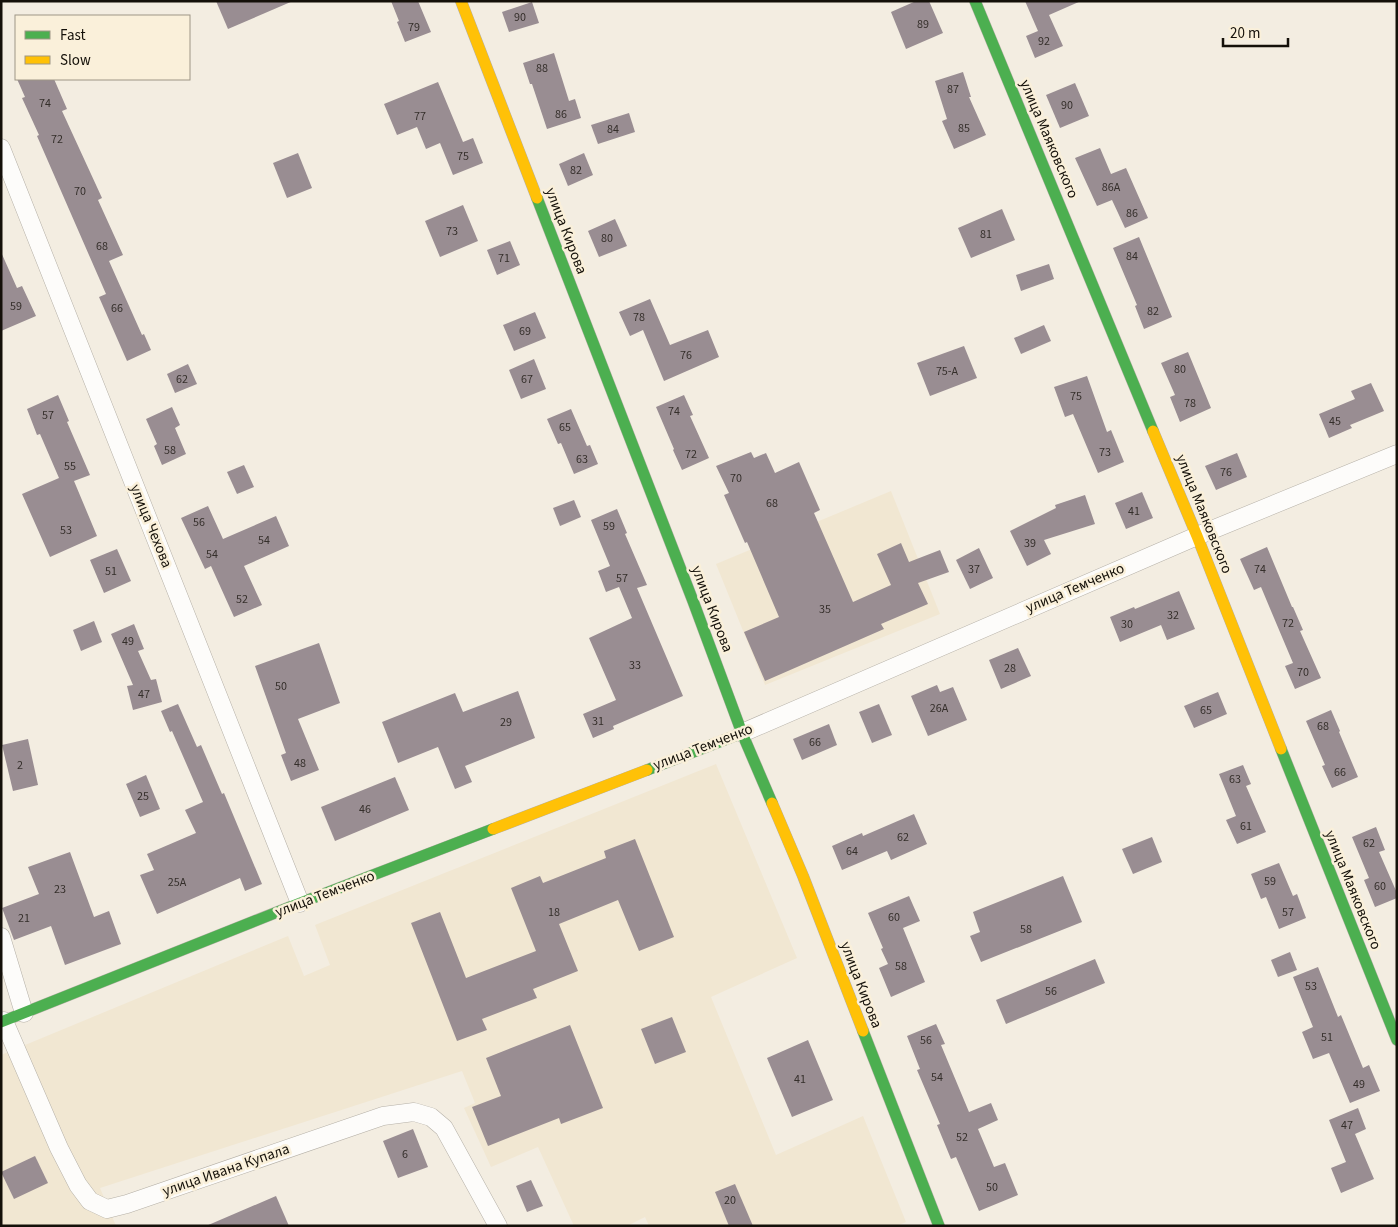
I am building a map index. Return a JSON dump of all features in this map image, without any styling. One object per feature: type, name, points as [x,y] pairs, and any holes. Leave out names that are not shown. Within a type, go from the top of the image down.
[{"type":"main road","name":"улица Кирова","points":[[461,1],[742,732],[803,876],[939,1226]]},
{"type":"main road","name":"улица Маяковского","points":[[975,1],[1197,536],[1397,1040]]},
{"type":"main road","name":"улица Темченко","points":[[2,1021],[742,732]]},
{"type":"street","name":"улица Чехова","points":[[1,148],[300,904]]},
{"type":"street","name":"улица Темченко","points":[[742,732],[1197,536],[1397,454]]},
{"type":"street","points":[[1,937],[24,1012]]},
{"type":"street","name":"улица Ивана Купала","points":[[2,1021],[78,1186],[90,1201],[107,1209],[383,1116],[414,1112],[431,1116],[444,1128],[498,1226]]},
{"type":"shaded area","points":[[891,491],[940,614],[765,685],[716,564]]},
{"type":"shaded area","points":[[716,764],[797,958],[711,997],[776,1155],[863,1116],[906,1222],[896,1226],[649,1226],[645,1217],[627,1226],[574,1226],[538,1147],[491,1167],[464,1108],[475,1103],[462,1071],[100,1188],[116,1226],[1,1226],[1,1055],[288,936],[304,976],[330,965],[315,925]]},
{"type":"building","points":[[216,1],[293,1],[228,29]]},
{"type":"building","points":[[391,1],[418,1],[431,32],[405,42]]},
{"type":"building","points":[[916,1],[929,1],[943,33],[906,49],[891,12]]},
{"type":"building","points":[[1025,1],[1081,1],[1049,15],[1063,46],[1035,58],[1026,36],[1038,31]]},
{"type":"building","points":[[532,2],[539,23],[509,32],[502,12]]},
{"type":"building","points":[[554,53],[569,101],[575,99],[581,118],[547,129],[523,63]]},
{"type":"building","points":[[963,72],[971,97],[969,97],[986,135],[954,149],[942,121],[947,119],[935,81]]},
{"type":"building","points":[[17,80],[54,80],[67,109],[62,111],[102,198],[98,200],[123,255],[109,261],[142,335],[144,334],[151,350],[127,361],[99,297],[106,294],[37,136],[39,135],[22,98],[25,97]]},
{"type":"building","points":[[438,82],[463,142],[473,138],[483,163],[453,175],[440,143],[426,149],[417,127],[397,135],[384,104]]},
{"type":"building","points":[[1075,83],[1089,116],[1060,128],[1046,95]]},
{"type":"building","points":[[629,113],[635,132],[598,144],[591,125]]},
{"type":"building","points":[[1100,148],[1111,174],[1126,168],[1148,218],[1125,228],[1112,200],[1097,206],[1075,158]]},
{"type":"building","points":[[298,153],[312,188],[287,198],[273,163]]},
{"type":"building","points":[[584,153],[593,175],[568,186],[559,164]]},
{"type":"building","points":[[463,205],[478,241],[440,257],[425,221]]},
{"type":"building","points":[[1002,209],[1015,240],[971,258],[958,228]]},
{"type":"building","points":[[615,219],[627,246],[599,257],[588,231]]},
{"type":"building","points":[[1139,237],[1172,317],[1144,329],[1135,306],[1137,305],[1113,248]]},
{"type":"building","points":[[510,241],[520,265],[497,275],[487,250]]},
{"type":"building","points":[[1,252],[17,288],[22,286],[36,316],[1,331]]},
{"type":"building","points":[[1049,264],[1054,279],[1021,291],[1016,275]]},
{"type":"building","points":[[650,299],[670,345],[708,330],[719,357],[664,381],[643,330],[630,336],[619,312]]},
{"type":"building","points":[[535,312],[546,338],[514,351],[503,325]]},
{"type":"building","points":[[1044,325],[1051,341],[1021,354],[1014,338]]},
{"type":"building","points":[[964,346],[977,378],[930,396],[917,363]]},
{"type":"building","points":[[1188,352],[1211,408],[1180,422],[1170,397],[1175,395],[1161,363]]},
{"type":"building","points":[[534,359],[546,389],[521,399],[509,370]]},
{"type":"building","points":[[188,364],[197,384],[175,393],[167,374]]},
{"type":"building","points":[[1087,376],[1107,432],[1111,430],[1124,462],[1098,473],[1073,414],[1065,417],[1054,387]]},
{"type":"building","points":[[1371,383],[1384,411],[1350,425],[1352,428],[1329,438],[1319,414],[1355,399],[1351,391]]},
{"type":"building","points":[[58,395],[69,421],[67,422],[90,475],[74,481],[97,536],[50,557],[22,494],[59,478],[40,434],[37,435],[27,409]]},
{"type":"building","points":[[684,395],[693,415],[690,416],[709,458],[682,470],[656,407]]},
{"type":"building","points":[[172,407],[180,425],[175,428],[186,454],[162,465],[154,446],[157,444],[146,419]]},
{"type":"building","points":[[571,409],[587,446],[590,445],[598,464],[574,474],[561,443],[558,444],[547,419]]},
{"type":"building","points":[[751,452],[754,458],[766,453],[775,473],[799,462],[820,510],[814,513],[853,602],[891,585],[877,554],[901,543],[909,562],[940,550],[949,572],[918,583],[928,604],[881,624],[884,629],[765,681],[744,632],[779,617],[747,542],[745,543],[724,495],[729,493],[716,466]]},
{"type":"building","points":[[1237,453],[1247,477],[1216,490],[1205,466]]},
{"type":"building","points":[[244,465],[254,487],[237,494],[227,472]]},
{"type":"building","points":[[1142,492],[1153,518],[1126,529],[1115,503]]},
{"type":"building","points":[[1085,495],[1095,524],[1044,540],[1051,554],[1027,566],[1010,531],[1056,508],[1055,505]]},
{"type":"building","points":[[574,500],[581,517],[560,526],[553,508]]},
{"type":"building","points":[[208,506],[223,539],[276,516],[289,546],[244,566],[262,605],[234,617],[211,566],[205,569],[181,518]]},
{"type":"building","points":[[617,509],[627,533],[625,534],[647,585],[637,588],[683,696],[613,726],[614,729],[593,738],[583,714],[616,700],[589,638],[632,618],[619,587],[606,592],[598,571],[610,566],[591,520]]},
{"type":"building","points":[[1267,547],[1303,630],[1300,631],[1321,678],[1295,689],[1285,666],[1293,663],[1261,587],[1254,590],[1240,559]]},
{"type":"building","points":[[979,548],[993,578],[970,589],[956,560]]},
{"type":"building","points":[[117,549],[131,581],[104,593],[90,560]]},
{"type":"building","points":[[1179,591],[1195,629],[1167,640],[1161,625],[1120,642],[1110,617]]},
{"type":"building","points":[[94,621],[102,642],[81,651],[73,630]]},
{"type":"building","points":[[134,624],[144,649],[138,651],[151,680],[156,679],[162,702],[133,710],[127,686],[133,685],[111,634]]},
{"type":"building","points":[[319,643],[340,703],[298,719],[319,770],[291,781],[281,755],[286,753],[255,666]]},
{"type":"building","points":[[1018,648],[1031,676],[1001,689],[989,660]]},
{"type":"building","points":[[937,685],[940,692],[953,687],[967,720],[928,736],[911,696]]},
{"type":"building","points":[[518,691],[535,738],[465,766],[472,782],[455,789],[438,747],[398,763],[382,722],[455,693],[463,712]]},
{"type":"building","points":[[1218,692],[1227,714],[1194,728],[1184,706]]},
{"type":"building","points":[[178,704],[197,747],[201,745],[222,794],[224,793],[262,884],[245,891],[240,878],[157,914],[140,875],[154,870],[147,854],[196,833],[185,810],[203,802],[172,731],[170,732],[161,711]]},
{"type":"building","points":[[879,704],[892,735],[872,743],[859,712]]},
{"type":"building","points":[[1331,710],[1358,777],[1332,788],[1322,766],[1325,765],[1306,721]]},
{"type":"building","points":[[829,724],[837,745],[802,760],[793,739]]},
{"type":"building","points":[[28,739],[38,785],[13,791],[2,745]]},
{"type":"building","points":[[1243,765],[1251,784],[1246,786],[1266,832],[1237,844],[1226,820],[1236,816],[1219,774]]},
{"type":"building","points":[[146,775],[160,809],[140,817],[126,784]]},
{"type":"building","points":[[395,777],[409,810],[335,841],[321,807]]},
{"type":"building","points":[[914,814],[927,844],[891,860],[887,851],[842,870],[832,846],[862,833],[863,836]]},
{"type":"building","points":[[1376,827],[1385,850],[1379,852],[1397,893],[1397,898],[1375,907],[1364,880],[1369,878],[1352,837]]},
{"type":"building","points":[[1152,837],[1162,862],[1133,874],[1122,849]]},
{"type":"building","points":[[635,839],[674,937],[639,951],[618,900],[559,924],[578,971],[533,989],[537,998],[482,1019],[487,1030],[457,1041],[411,923],[440,912],[466,978],[536,951],[511,888],[540,876],[543,883],[606,858],[604,851]]},
{"type":"building","points":[[70,852],[94,917],[109,911],[121,944],[65,965],[51,926],[14,940],[2,908],[39,894],[28,867]]},
{"type":"building","points":[[1279,863],[1293,896],[1297,894],[1306,918],[1279,929],[1266,897],[1261,899],[1251,874]]},
{"type":"building","points":[[1063,876],[1082,922],[981,962],[970,936],[980,932],[973,912]]},
{"type":"building","points":[[909,896],[920,921],[903,928],[925,982],[891,997],[879,968],[888,964],[868,913]]},
{"type":"building","points":[[1290,952],[1297,970],[1278,977],[1271,960]]},
{"type":"building","points":[[1095,959],[1105,983],[1006,1024],[996,1000]]},
{"type":"building","points":[[1318,967],[1338,1017],[1341,1015],[1363,1068],[1369,1065],[1380,1091],[1350,1103],[1329,1053],[1313,1059],[1302,1032],[1313,1027],[1293,977]]},
{"type":"building","points":[[672,1017],[686,1052],[655,1064],[641,1029]]},
{"type":"building","points":[[936,1024],[945,1044],[941,1045],[969,1112],[991,1103],[998,1120],[978,1129],[994,1167],[1005,1163],[1018,1195],[979,1211],[956,1157],[951,1159],[937,1125],[940,1124],[917,1070],[920,1069],[907,1036]]},
{"type":"building","points":[[570,1025],[603,1108],[561,1124],[559,1118],[488,1146],[472,1107],[501,1096],[486,1058]]},
{"type":"building","points":[[808,1040],[833,1100],[792,1117],[767,1058]]},
{"type":"building","points":[[1358,1108],[1366,1129],[1355,1134],[1374,1179],[1341,1193],[1331,1168],[1346,1162],[1329,1120]]},
{"type":"building","points":[[413,1129],[428,1167],[398,1178],[383,1141]]},
{"type":"building","points":[[35,1156],[48,1183],[14,1199],[1,1172]]},
{"type":"building","points":[[531,1180],[543,1206],[527,1212],[516,1186]]},
{"type":"building","points":[[735,1184],[753,1226],[729,1226],[715,1192]]},
{"type":"building","points":[[276,1196],[289,1226],[206,1226]]},
{"type":"traffic: fast","points":[[975,1],[1153,431]]},
{"type":"traffic: fast","points":[[537,198],[742,733],[772,803]]},
{"type":"traffic: fast","points":[[647,770],[742,733]]},
{"type":"traffic: fast","points":[[1281,749],[1397,1040]]},
{"type":"traffic: fast","points":[[1,1022],[300,903],[493,829]]},
{"type":"traffic: fast","points":[[863,1031],[939,1226]]},
{"type":"traffic: slow","points":[[461,1],[537,198]]},
{"type":"traffic: slow","points":[[1153,431],[1197,536],[1281,749]]},
{"type":"traffic: slow","points":[[493,829],[647,770]]},
{"type":"traffic: slow","points":[[772,803],[803,876],[863,1031]]}]
